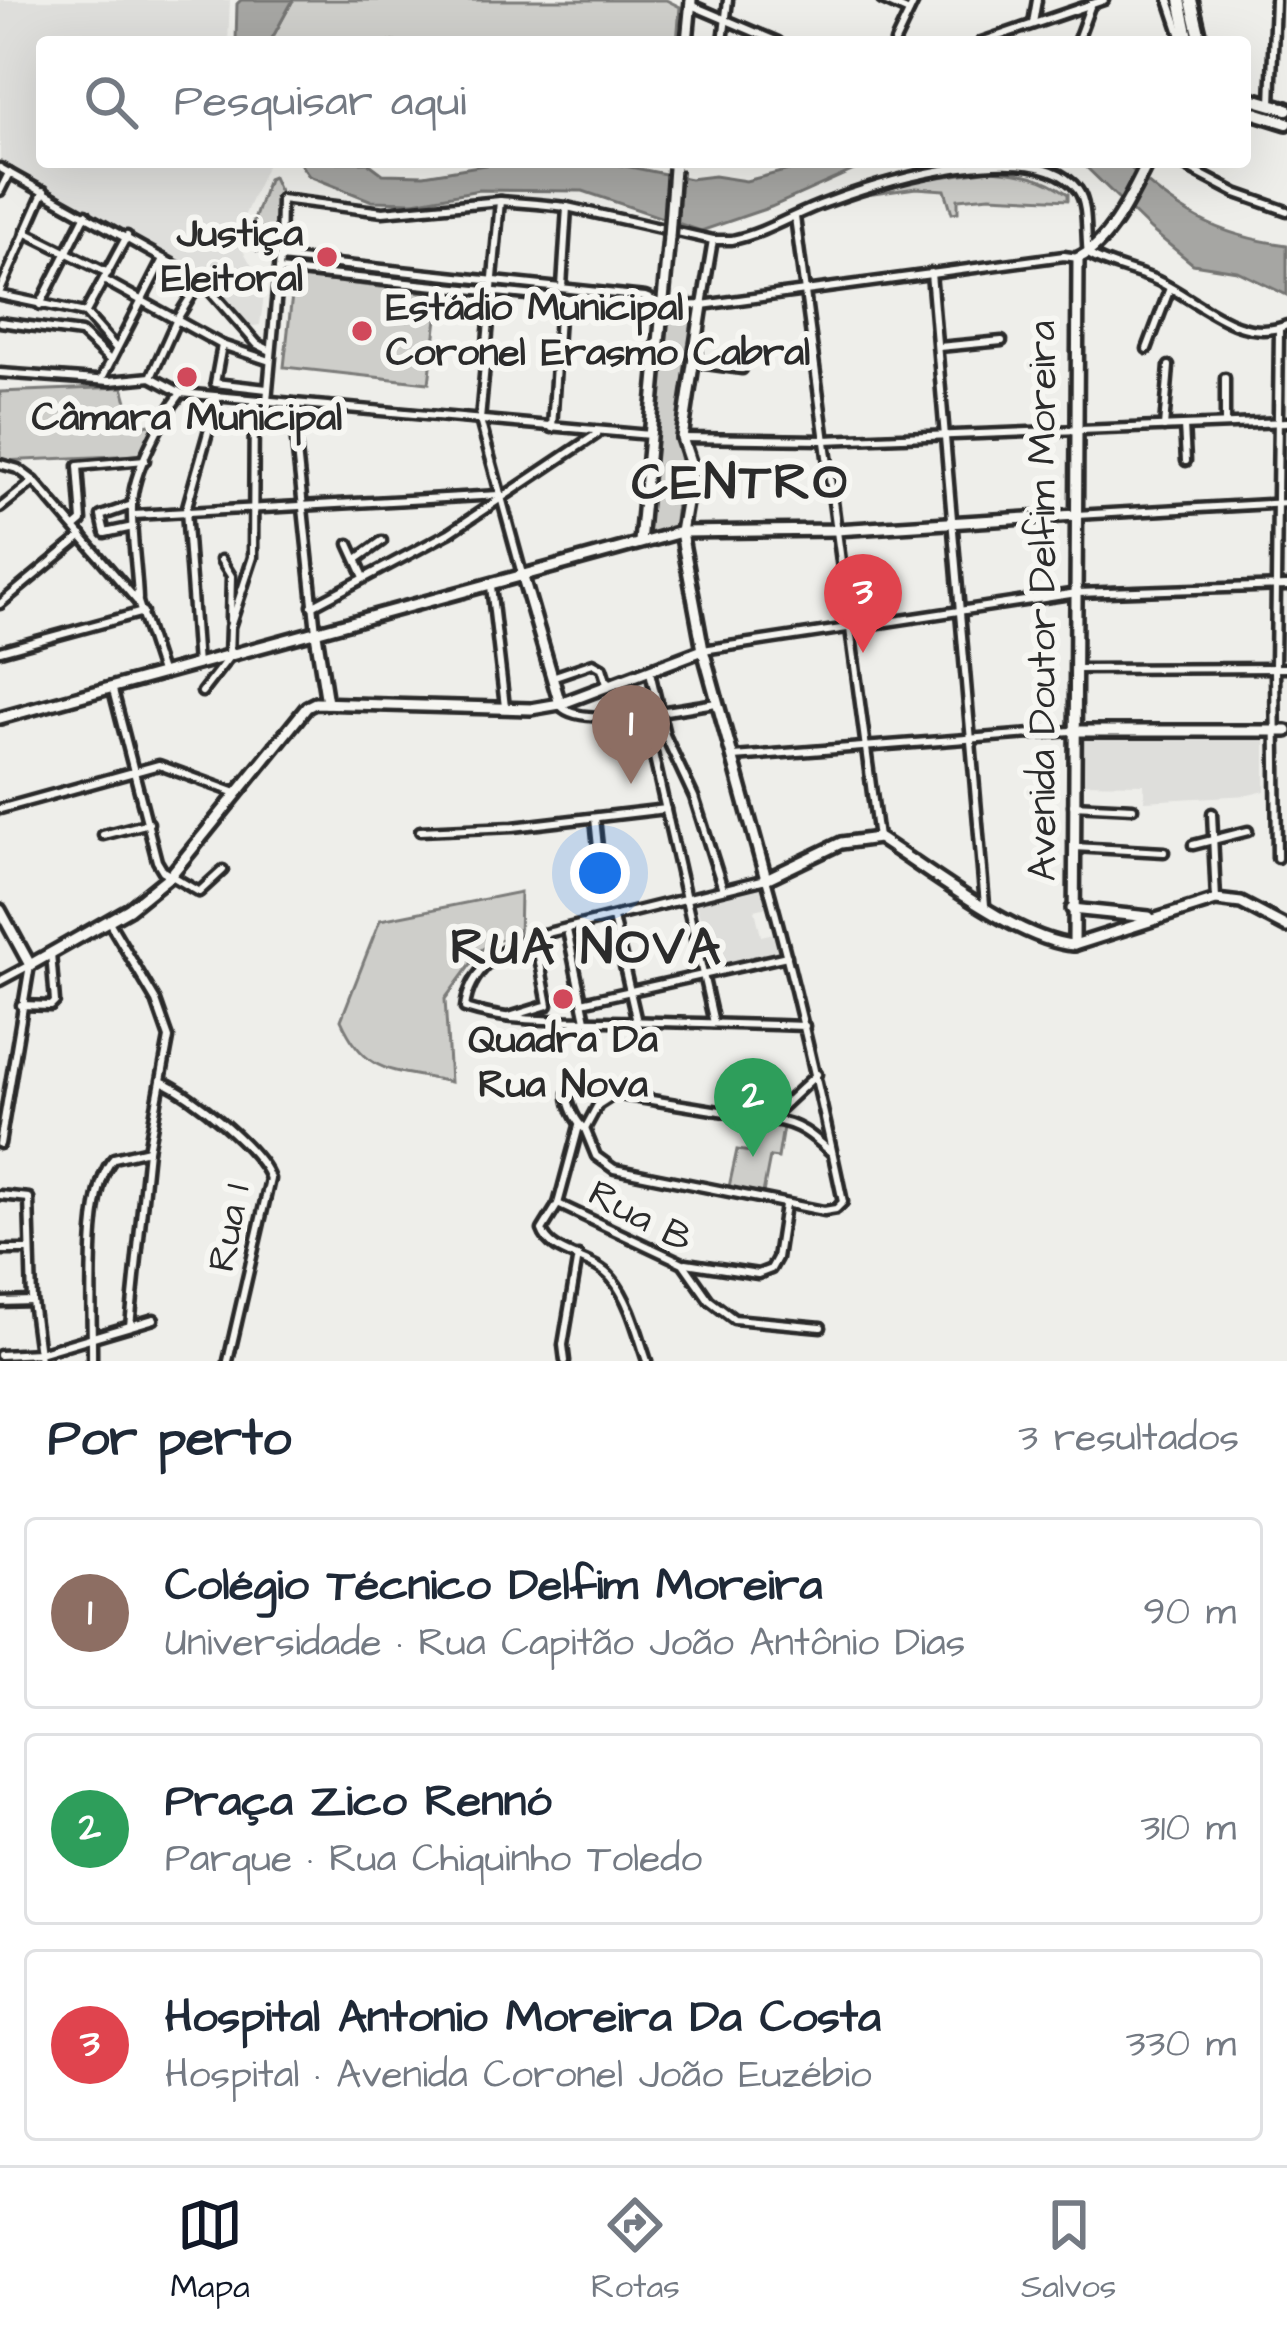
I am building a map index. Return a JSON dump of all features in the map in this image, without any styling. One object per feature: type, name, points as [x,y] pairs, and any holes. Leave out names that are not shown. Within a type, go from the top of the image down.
[{"type":"highway","points":[[1180,0],[1186,36]]},
{"type":"highway","points":[[1191,0],[1200,36]]},
{"type":"highway","points":[[1251,101],[1287,125]]},
{"type":"highway","points":[[1251,111],[1272,114],[1287,109]]},
{"type":"main road","points":[[688,36],[691,3]]},
{"type":"main road","points":[[640,542],[674,168]]},
{"type":"main road","points":[[1083,256],[1103,238],[1144,168]]},
{"type":"main road","name":"Avenida Doutor Delfim Moreira","points":[[1074,945],[1075,430],[1083,256]]},
{"type":"main road","points":[[702,305],[682,437],[692,468],[681,532],[703,650],[766,878],[841,843],[878,838],[1044,940],[1074,945],[1216,900],[1241,903],[1287,927]]},
{"type":"main road","points":[[0,718],[681,532],[836,530],[1076,515]]},
{"type":"main road","points":[[522,574],[560,704]]},
{"type":"main road","points":[[316,634],[327,704]]},
{"type":"main road","points":[[1,913],[30,964],[138,903],[171,875],[307,707],[506,710],[560,704],[703,650]]},
{"type":"main road","points":[[1073,731],[1282,730]]},
{"type":"main road","points":[[1072,909],[1155,918]]},
{"type":"street","points":[[724,36],[728,0]]},
{"type":"street","points":[[882,0],[909,12]]},
{"type":"street","points":[[898,36],[914,0]]},
{"type":"street","points":[[1033,23],[1037,0]]},
{"type":"street","points":[[997,36],[1103,0]]},
{"type":"street","points":[[1169,0],[1185,36]]},
{"type":"street","points":[[1272,114],[1275,0]]},
{"type":"street","points":[[691,3],[763,36]]},
{"type":"street","points":[[1079,36],[1091,4]]},
{"type":"street","points":[[1276,18],[1287,14]]},
{"type":"street","points":[[1271,68],[1285,67]]},
{"type":"street","points":[[0,167],[201,280],[252,338],[271,351]]},
{"type":"street","points":[[267,401],[281,199],[383,212],[500,201],[568,207],[712,240],[750,236],[832,200],[968,168]]},
{"type":"street","points":[[1038,168],[1076,186],[1083,199],[1083,256]]},
{"type":"street","points":[[1188,168],[1236,193],[1287,211]]},
{"type":"street","points":[[0,191],[9,173]]},
{"type":"street","points":[[44,191],[0,293],[86,313],[115,347]]},
{"type":"street","points":[[500,201],[480,420],[522,574]]},
{"type":"street","points":[[552,428],[568,207]]},
{"type":"street","points":[[40,305],[86,214]]},
{"type":"street","points":[[795,217],[878,838]]},
{"type":"street","points":[[25,232],[67,252],[221,345],[270,361]]},
{"type":"street","points":[[86,313],[128,236]]},
{"type":"street","points":[[702,305],[712,240]]},
{"type":"street","points":[[279,270],[645,307],[702,305],[1083,256],[1155,279],[1239,326],[1264,331],[1283,327],[1276,504],[1275,668],[1282,730],[1277,858]]},
{"type":"street","points":[[280,258],[645,297],[663,304]]},
{"type":"street","points":[[102,380],[164,259]]},
{"type":"street","points":[[931,273],[985,905]]},
{"type":"street","points":[[438,285],[439,274]]},
{"type":"street","points":[[151,376],[201,280]]},
{"type":"street","points":[[1147,350],[1170,288]]},
{"type":"street","points":[[0,322],[81,333],[109,359]]},
{"type":"street","points":[[252,338],[274,331]]},
{"type":"street","points":[[939,346],[1002,341]]},
{"type":"street","points":[[221,345],[215,382],[267,389]]},
{"type":"street","points":[[692,362],[742,369]]},
{"type":"street","points":[[1164,427],[1169,366]]},
{"type":"street","points":[[0,373],[102,380],[151,376],[181,393],[650,435]]},
{"type":"street","points":[[1225,378],[1225,424]]},
{"type":"street","points":[[138,602],[132,506],[145,460],[166,412],[181,393]]},
{"type":"street","points":[[197,665],[186,510],[218,396]]},
{"type":"street","points":[[230,627],[253,557],[254,400]]},
{"type":"street","points":[[292,403],[316,634]]},
{"type":"street","points":[[682,437],[824,440],[1287,422]]},
{"type":"street","points":[[1184,426],[1186,461]]},
{"type":"street","points":[[312,606],[449,533],[600,432]]},
{"type":"street","points":[[145,460],[84,463],[77,470],[78,524],[82,536],[138,602],[161,674]]},
{"type":"street","points":[[0,464],[34,481],[78,524],[102,522]]},
{"type":"street","points":[[0,508],[34,481]]},
{"type":"street","points":[[134,515],[499,497]]},
{"type":"street","points":[[1076,515],[1287,503]]},
{"type":"street","points":[[132,506],[104,512],[102,522],[105,533],[135,527]]},
{"type":"street","points":[[0,604],[82,536]]},
{"type":"street","points":[[357,559],[382,541]]},
{"type":"street","points":[[349,544],[364,577]]},
{"type":"street","points":[[202,692],[229,657],[231,576],[221,560]]},
{"type":"street","points":[[231,576],[246,576]]},
{"type":"street","points":[[490,586],[506,710]]},
{"type":"street","points":[[703,650],[1077,592],[1287,586]]},
{"type":"street","points":[[0,651],[143,612]]},
{"type":"street","points":[[552,676],[593,663],[602,668],[608,687]]},
{"type":"street","points":[[1075,669],[1287,668]]},
{"type":"street","points":[[650,670],[665,735],[694,797],[723,890]]},
{"type":"street","points":[[113,690],[163,871],[199,892],[223,870]]},
{"type":"street","points":[[560,704],[577,716],[720,702]]},
{"type":"street","points":[[644,713],[714,1023]]},
{"type":"street","points":[[734,757],[1073,731]]},
{"type":"street","points":[[0,809],[159,765],[236,794]]},
{"type":"street","points":[[1073,806],[1133,808]]},
{"type":"street","points":[[420,831],[513,827],[666,809]]},
{"type":"street","points":[[1212,813],[1216,900]]},
{"type":"street","points":[[595,818],[601,867]]},
{"type":"street","points":[[104,835],[149,823]]},
{"type":"street","points":[[1193,845],[1248,831]]},
{"type":"street","points":[[1075,847],[1164,852]]},
{"type":"street","points":[[805,1026],[549,1023],[465,1009],[470,989],[501,949],[535,936],[766,878],[787,956],[805,1026],[817,1074],[843,1202],[824,1211],[614,1168],[596,1156],[568,1093],[577,1088],[790,1122],[833,1154]]},
{"type":"street","points":[[613,918],[637,1022]]},
{"type":"street","points":[[108,920],[156,1001],[170,1038],[148,1150],[130,1326]]},
{"type":"street","points":[[566,929],[586,1020]]},
{"type":"street","points":[[506,1018],[548,1005],[535,936]]},
{"type":"street","points":[[21,1005],[54,1004],[51,952]]},
{"type":"street","points":[[582,1002],[787,956]]},
{"type":"street","points":[[0,981],[30,964]]},
{"type":"street","points":[[0,1144],[30,964]]},
{"type":"street","points":[[769,1119],[817,1074]]},
{"type":"street","name":"Rua 1","points":[[163,1082],[237,1136],[262,1162],[270,1179],[228,1361]]},
{"type":"street","points":[[0,1093],[11,1087]]},
{"type":"street","points":[[615,1094],[598,1105],[582,1127],[558,1204],[542,1230],[551,1246],[599,1267],[622,1294],[647,1361]]},
{"type":"street","points":[[92,1361],[92,1254],[100,1179],[114,1158],[148,1150]]},
{"type":"street","points":[[0,1196],[29,1198],[39,1357]]},
{"type":"street","name":"Rua B","points":[[558,1204],[683,1263],[709,1300],[734,1319],[821,1327]]},
{"type":"street","points":[[683,1263],[764,1273],[777,1258],[785,1204]]},
{"type":"street","points":[[0,1250],[29,1250]]},
{"type":"street","points":[[565,1361],[563,1345],[578,1256]]},
{"type":"street","points":[[0,1302],[32,1301]]},
{"type":"street","points":[[0,1355],[39,1357],[154,1319]]},
{"type":"shaded area","points":[[0,0],[230,0],[228,36],[36,36],[36,168],[265,168],[235,237],[265,288],[260,325],[248,327],[211,282],[0,163]]},
{"type":"shaded area","points":[[241,0],[293,0],[273,36],[236,36]]},
{"type":"shaded area","points":[[293,0],[666,0],[680,7],[678,36],[273,36]]},
{"type":"shaded area","points":[[303,168],[375,168],[383,174],[424,175],[467,168],[635,168],[690,179],[714,176],[746,181],[797,168],[859,168],[771,207],[701,231],[583,191],[479,190],[414,202],[372,201],[309,176]]},
{"type":"shaded area","points":[[1087,168],[1131,168],[1179,207],[1218,228],[1287,245],[1287,295],[1237,271],[1193,264]]},
{"type":"shaded area","points":[[992,170],[1041,179],[1068,194],[1068,200],[958,199],[958,212],[952,213],[945,190],[916,188],[866,195],[917,180]]},
{"type":"shaded area","points":[[273,177],[281,195],[278,255],[257,251],[247,241],[268,179]]},
{"type":"shaded area","name":"Estádio Municipal Coronel Erasmo Cabral","points":[[294,277],[440,294],[429,383],[284,367]]},
{"type":"shaded area","points":[[667,310],[695,312],[678,442],[681,463],[674,531],[645,536]]},
{"type":"shaded area","points":[[123,387],[134,427],[155,423],[141,455],[0,461],[0,392]]},
{"type":"shaded area","points":[[1077,738],[1265,740],[1265,791],[1145,801],[1144,784],[1076,783]]},
{"type":"shaded area","points":[[762,886],[767,907],[755,910],[761,936],[774,933],[780,952],[714,970],[696,904]]},
{"type":"shaded area","points":[[520,892],[519,939],[496,940],[481,950],[445,999],[450,1082],[384,1068],[361,1052],[341,1020],[380,920]]},
{"type":"shaded area","points":[[757,1122],[783,1127],[778,1158],[770,1157],[763,1193],[729,1187],[737,1150],[751,1152]]},
{"type":"place","name":"Justiça Eleitoral","points":[[327,257]]},
{"type":"place","name":"Estádio Municipal Coronel Erasmo Cabral","points":[[362,331]]},
{"type":"place","name":"Câmara Municipal","points":[[187,377]]},
{"type":"place","name":"Hospital Antonio Moreira Da Costa","points":[[863,653]]},
{"type":"place","name":"Colégio Técnico Delfim Moreira","points":[[631,784]]},
{"type":"place","name":"Quadra Da Rua Nova","points":[[563,999]]},
{"type":"place","name":"Praça Zico Rennó","points":[[753,1157]]},
{"type":"district","name":"CENTRO","points":[[741,483]]},
{"type":"district","name":"RUA NOVA","points":[[587,948]]}]
